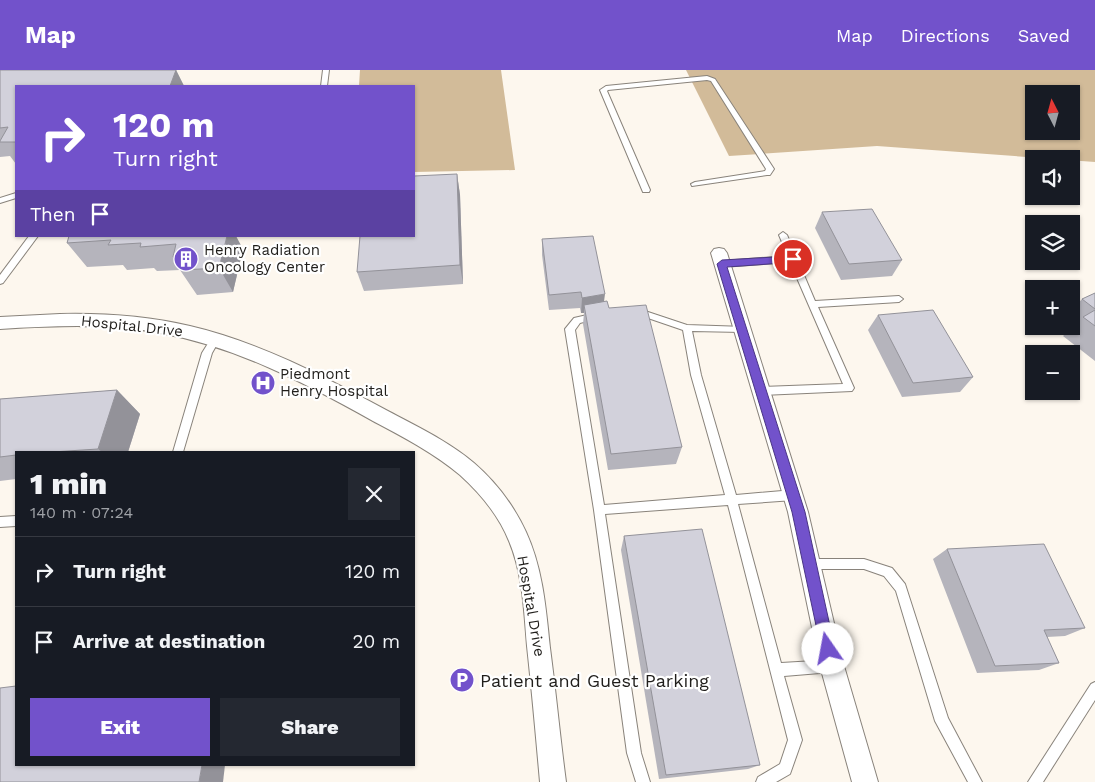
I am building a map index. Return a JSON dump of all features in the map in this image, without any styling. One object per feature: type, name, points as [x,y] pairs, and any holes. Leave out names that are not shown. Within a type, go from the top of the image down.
[{"type":"street","points":[[720,258],[794,495],[832,666],[866,782]]},
{"type":"street","name":"Hospital Drive","points":[[0,323],[54,319],[125,322],[158,325],[216,339],[299,371],[439,449],[476,478],[501,506],[518,539],[529,576],[536,617],[553,782]]},
{"type":"lane","points":[[324,85],[326,70]]},
{"type":"lane","points":[[646,190],[603,90],[606,88],[707,78],[713,80],[770,169],[768,173],[695,184]]},
{"type":"lane","points":[[0,201],[15,195]]},
{"type":"lane","points":[[762,391],[849,388],[783,235]]},
{"type":"lane","points":[[0,281],[33,237]]},
{"type":"lane","points":[[720,258],[793,259]]},
{"type":"lane","points":[[814,304],[899,298]]},
{"type":"lane","points":[[620,315],[645,314],[687,328],[742,329]]},
{"type":"lane","points":[[603,315],[577,320],[570,329],[599,510],[634,753],[643,782]]},
{"type":"lane","points":[[687,328],[696,375],[732,500],[794,740],[784,769],[763,782]]},
{"type":"lane","points":[[178,451],[207,353],[216,339]]},
{"type":"lane","points":[[599,510],[794,495]]},
{"type":"lane","points":[[0,522],[15,521]]},
{"type":"lane","points":[[810,564],[864,564],[888,572],[901,588],[942,721],[975,782]]},
{"type":"lane","points":[[776,670],[832,666]]},
{"type":"lane","points":[[1035,782],[1095,688]]},
{"type":"shaded area","points":[[360,70],[501,70],[515,170],[415,172],[415,85],[359,85]]},
{"type":"shaded area","points":[[686,70],[1095,70],[1095,162],[1080,161],[1080,150],[1025,150],[1025,157],[877,146],[729,156]]},
{"type":"building","points":[[0,70],[176,70],[170,85],[15,85],[15,142],[0,142],[8,127],[0,128]]},
{"type":"building","points":[[457,174],[460,265],[357,272],[360,237],[415,237],[415,176]]},
{"type":"building","points":[[872,209],[902,260],[849,264],[822,212]]},
{"type":"building","points":[[593,236],[605,294],[582,298],[581,292],[549,295],[542,239]]},
{"type":"building","points":[[69,237],[227,237],[219,268],[182,270],[186,256],[173,257],[176,244],[140,247],[141,243],[108,245],[111,240],[67,243]]},
{"type":"building","points":[[1095,293],[1095,309],[1082,299]]},
{"type":"building","points":[[607,301],[609,308],[646,305],[682,447],[611,454],[584,305]]},
{"type":"building","points":[[933,310],[973,377],[913,383],[878,315]]},
{"type":"building","points":[[1095,310],[1095,326],[1083,317]]},
{"type":"building","points":[[117,390],[98,449],[15,451],[15,455],[0,457],[0,399]]},
{"type":"building","points":[[702,529],[760,765],[666,775],[624,536]]},
{"type":"building","points":[[1044,544],[1085,628],[1044,630],[1059,663],[995,666],[947,549]]},
{"type":"building","points":[[15,686],[15,766],[202,766],[199,782],[0,782],[0,688]]},
{"type":"place","name":"Henry Radiation Oncology Center","points":[[186,259]]},
{"type":"place","name":"Piedmont Henry Hospital","points":[[263,383]]},
{"type":"place","name":"Patient and Guest Parking","points":[[462,680]]},
{"type":"route","points":[[793,259],[722,264],[790,482],[828,649]]}]
